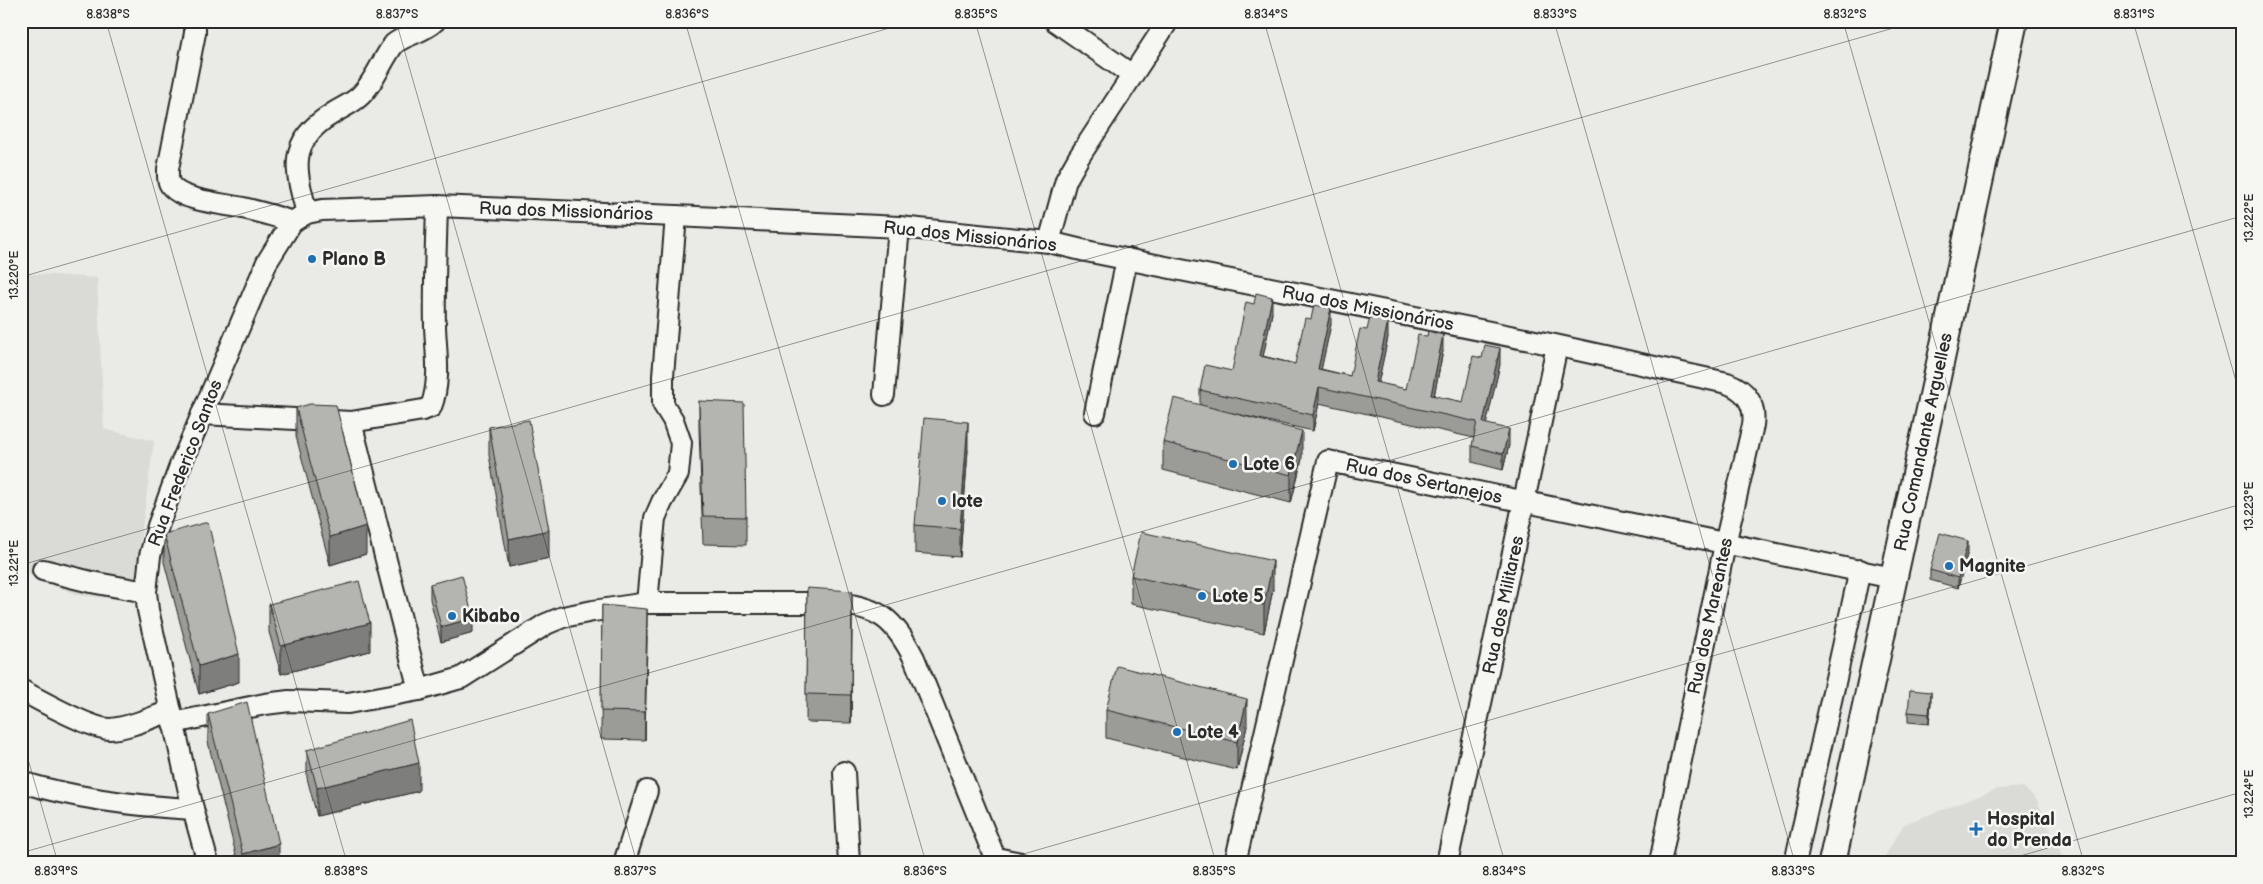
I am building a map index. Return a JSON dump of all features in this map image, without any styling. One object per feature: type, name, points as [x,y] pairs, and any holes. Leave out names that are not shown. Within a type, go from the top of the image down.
[{"type":"main road","name":"Rua Comandante Arguelles","points":[[1832,863],[2014,21]]},
{"type":"main road","name":"Rua Comandante Arguelles","points":[[1848,863],[2028,21]]},
{"type":"street","points":[[196,21],[168,168],[168,179],[172,187],[190,197],[300,218],[296,167],[302,142],[310,130],[332,114],[352,103],[361,95],[394,44],[402,37],[423,30],[435,21]]},
{"type":"street","points":[[1055,21],[1132,75]]},
{"type":"street","points":[[1049,242],[1066,180],[1168,21]]},
{"type":"street","points":[[202,414],[351,422],[431,407],[436,387],[437,372],[435,326],[437,206]]},
{"type":"street","name":"Rua dos Missionários","points":[[300,218],[335,209],[437,206],[899,227],[1049,242],[1127,260],[1727,382]]},
{"type":"street","points":[[647,603],[656,518],[662,502],[678,474],[681,443],[673,420],[663,404],[663,376],[676,216]]},
{"type":"street","name":"Rua Frederico Santos","points":[[208,863],[193,809],[148,610],[146,592],[150,556],[158,526],[202,414],[267,262],[300,218]]},
{"type":"street","points":[[884,395],[899,227]]},
{"type":"street","points":[[1096,413],[1127,260]]},
{"type":"street","name":"Rua dos Militares","points":[[1447,863],[1557,346]]},
{"type":"street","name":"Rua dos Mareantes","points":[[1660,863],[1724,544],[1754,417],[1750,401],[1745,394],[1738,387],[1727,382]]},
{"type":"street","points":[[351,422],[419,690]]},
{"type":"street","name":"Rua dos Sertanejos","points":[[1235,863],[1328,461],[1894,578]]},
{"type":"street","points":[[43,570],[91,582],[146,592]]},
{"type":"street","points":[[1795,863],[1860,570]]},
{"type":"street","points":[[21,690],[48,705],[109,729],[172,717],[265,704],[289,701],[348,703],[419,690],[461,678],[546,624],[586,613],[647,603],[837,604],[860,606],[879,614],[890,622],[904,638],[914,658],[996,860],[1021,863]]},
{"type":"street","points":[[844,772],[849,863]]},
{"type":"street","points":[[21,782],[92,799],[136,806],[193,809]]},
{"type":"street","points":[[624,863],[646,791]]},
{"type":"shaded area","points":[[25,273],[97,278],[104,429],[154,441],[132,601],[78,595],[29,575],[21,563],[21,279]]},
{"type":"shaded area","name":"Hospital do Prenda","points":[[2023,787],[2036,799],[2066,863],[1881,863],[1904,824],[1998,789]]},
{"type":"building","points":[[1256,293],[1272,297],[1260,356],[1295,364],[1305,318],[1311,319],[1314,305],[1331,308],[1318,369],[1350,376],[1360,329],[1367,330],[1370,317],[1388,321],[1375,382],[1406,389],[1418,335],[1427,336],[1428,331],[1443,335],[1431,395],[1463,402],[1473,356],[1482,358],[1485,345],[1500,348],[1483,423],[1509,429],[1503,454],[1472,446],[1477,422],[1319,387],[1313,415],[1200,390],[1205,365],[1232,371],[1246,302],[1254,304]]},
{"type":"building","points":[[1174,398],[1302,431],[1291,475],[1163,442]]},
{"type":"building","points":[[699,401],[744,403],[746,517],[703,516]]},
{"type":"building","points":[[310,404],[336,405],[366,526],[330,537],[296,408]]},
{"type":"building","name":"lote","points":[[924,418],[968,422],[960,529],[915,525]]},
{"type":"building","points":[[529,420],[549,530],[509,539],[489,427]]},
{"type":"building","points":[[208,522],[239,654],[199,666],[164,534]]},
{"type":"building","points":[[1141,532],[1273,561],[1264,605],[1131,576]]},
{"type":"building","name":"Magnite","points":[[1940,533],[1968,541],[1958,578],[1930,570]]},
{"type":"building","points":[[462,575],[473,618],[441,627],[430,584]]},
{"type":"building","points":[[359,581],[370,623],[281,646],[269,604]]},
{"type":"building","points":[[807,588],[852,591],[851,695],[806,694]]},
{"type":"building","points":[[602,605],[647,609],[645,712],[601,711]]},
{"type":"building","points":[[1117,666],[1247,699],[1237,742],[1106,710]]},
{"type":"building","points":[[1910,690],[1931,692],[1929,714],[1908,712]]},
{"type":"building","points":[[247,702],[279,844],[243,854],[208,714]]},
{"type":"building","points":[[410,720],[419,763],[317,788],[307,750]]},
{"type":"building","points":[[1065,857],[1091,863],[1064,863]]},
{"type":"building","points":[[2039,860],[2040,863],[2029,863]]},
{"type":"place","name":"Plano B","points":[[312,259]]},
{"type":"place","name":"Lote 6","points":[[1233,464]]},
{"type":"place","name":"lote","points":[[942,501]]},
{"type":"place","name":"Magnite","points":[[1949,566]]},
{"type":"place","name":"Lote 5","points":[[1202,596]]},
{"type":"place","name":"Kibabo","points":[[452,616]]},
{"type":"place","name":"Lote 4","points":[[1177,732]]},
{"type":"place","name":"Hospital do Prenda","points":[[1976,829]]}]
